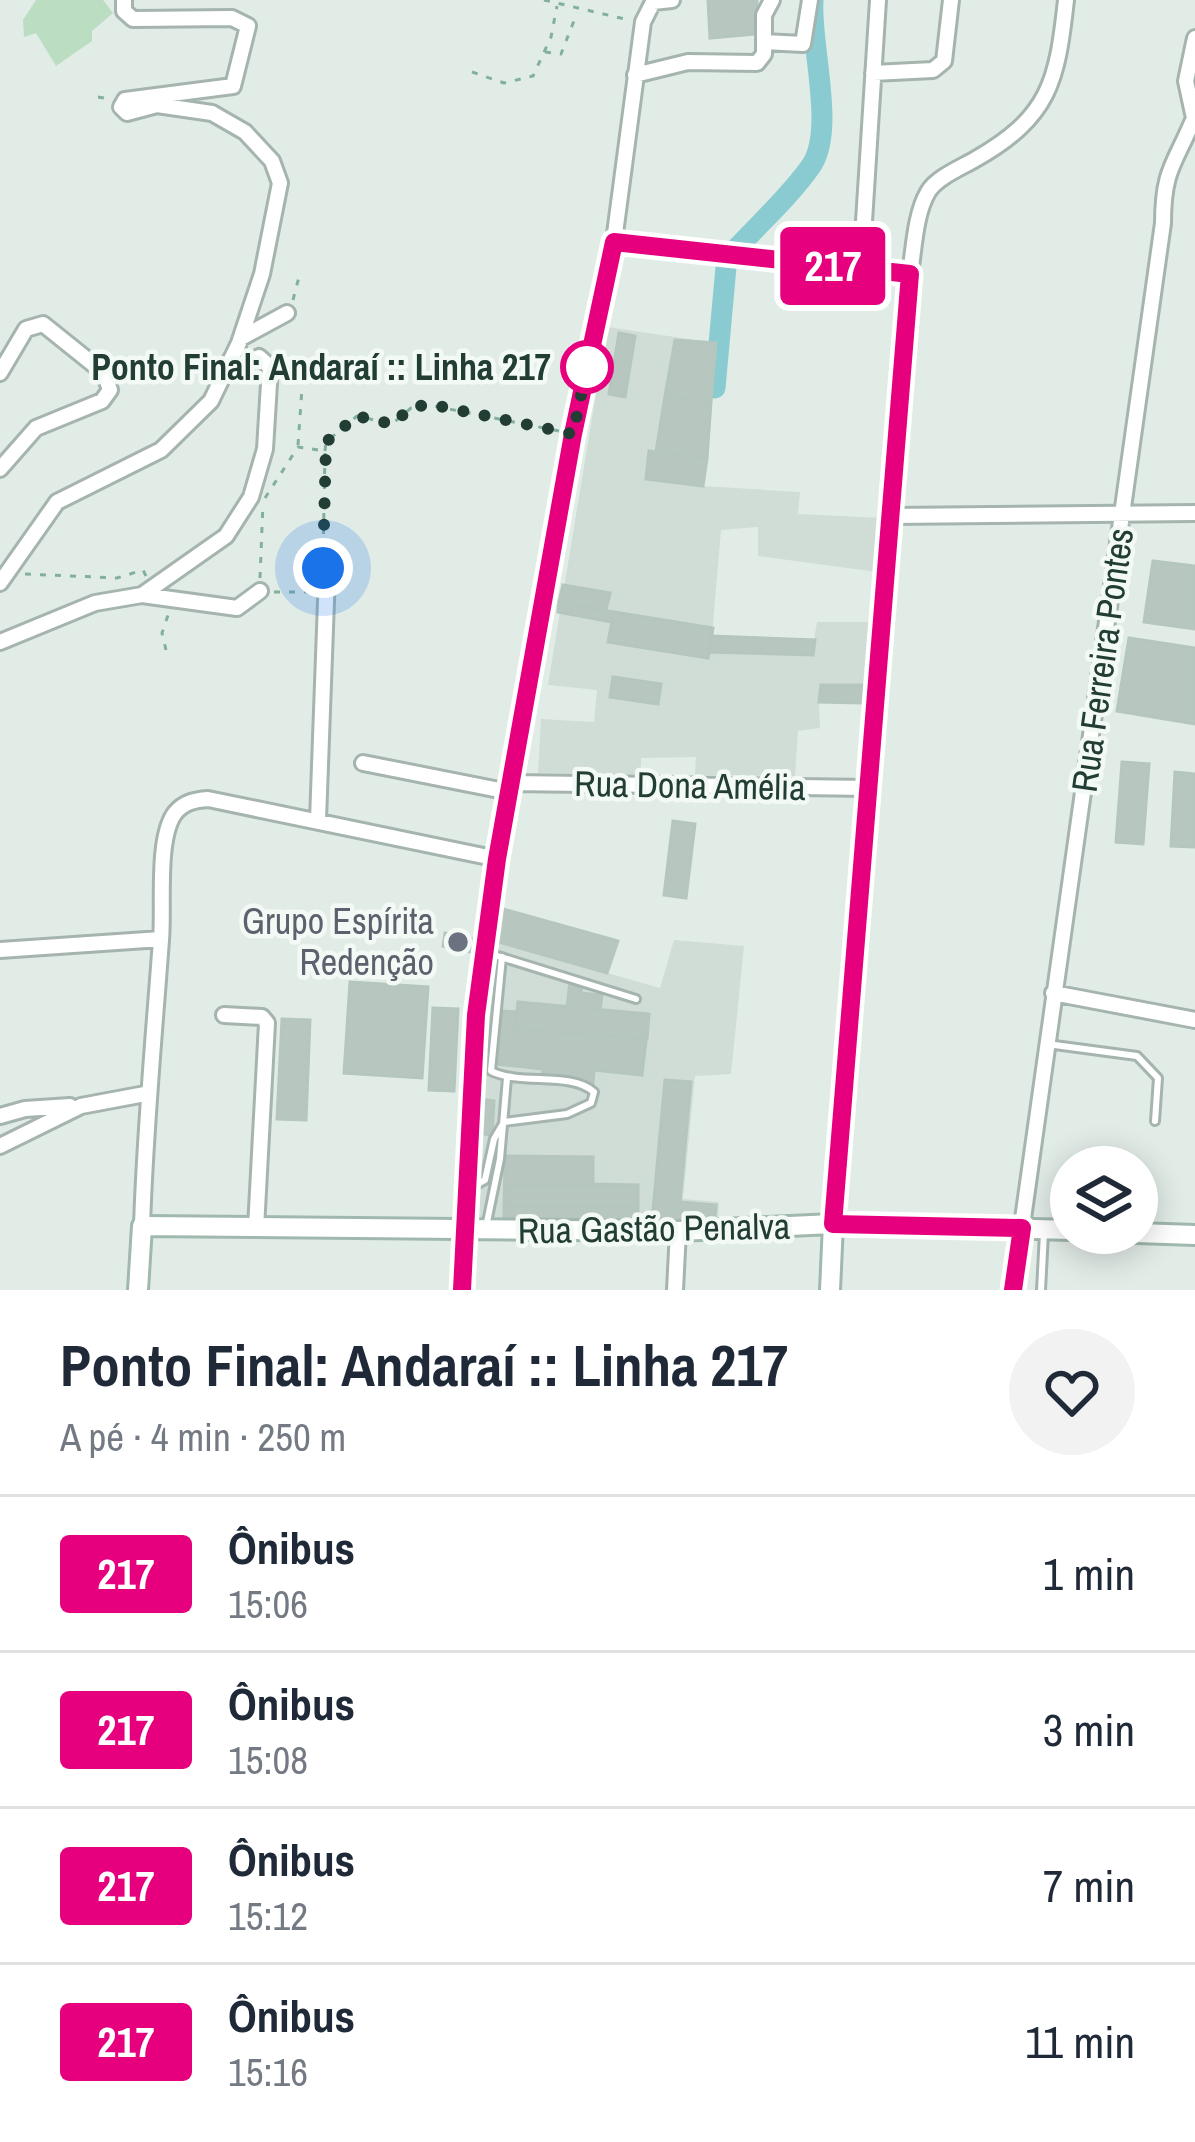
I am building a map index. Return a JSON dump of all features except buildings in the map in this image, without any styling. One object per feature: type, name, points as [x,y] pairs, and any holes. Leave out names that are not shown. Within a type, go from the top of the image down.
[{"type":"street","points":[[0,583],[57,502],[144,461],[179,436],[212,401],[241,338],[262,274],[280,183],[275,167],[244,132],[212,113],[157,105],[127,113],[121,104],[233,86],[248,26],[232,18],[133,20],[124,11],[124,0]]},
{"type":"street","points":[[462,1290],[475,1230],[468,1190],[476,1015],[497,859],[573,434],[614,242],[643,22],[652,2],[672,0]]},
{"type":"street","points":[[635,75],[688,62],[758,63],[764,15],[772,0]]},
{"type":"street","points":[[764,42],[803,44],[810,0]]},
{"type":"street","points":[[861,269],[878,0]]},
{"type":"street","points":[[873,73],[933,70],[944,61],[951,0]]},
{"type":"street","points":[[830,1290],[910,274],[927,193],[998,147],[1046,97],[1058,71],[1066,0]]},
{"type":"street","name":"Rua Ferreira Pontes","points":[[1013,1290],[1163,223],[1163,184],[1171,158],[1194,118],[1186,72],[1195,38]]},
{"type":"street","points":[[614,242],[910,274]]},
{"type":"street","points":[[241,338],[287,313]]},
{"type":"street","points":[[0,373],[26,329],[44,323],[104,373],[110,390],[102,401],[36,428],[0,469]]},
{"type":"street","points":[[0,642],[95,603],[147,591],[226,536],[250,497],[265,449],[270,367],[259,357],[240,366],[230,359]]},
{"type":"street","points":[[891,516],[1195,513]]},
{"type":"street","points":[[318,820],[327,574]]},
{"type":"street","points":[[147,591],[237,608],[260,591]]},
{"type":"street","name":"Rua Dona Amélia","points":[[363,763],[510,787],[869,788]]},
{"type":"street","points":[[138,1290],[146,1094],[165,836],[175,814],[191,801],[208,799],[497,859]]},
{"type":"street","points":[[0,950],[161,939]]},
{"type":"street","points":[[1053,993],[1195,1021]]},
{"type":"street","points":[[224,1015],[262,1017],[267,1023],[256,1228]]},
{"type":"street","points":[[0,1116],[146,1094]]},
{"type":"street","points":[[0,1146],[81,1106]]},
{"type":"street","name":"Rua Gastão Penalva","points":[[142,1226],[679,1231],[833,1224],[1050,1229]]},
{"type":"street","points":[[675,1290],[679,1231]]},
{"type":"street","points":[[1158,1234],[1195,1235]]},
{"type":"lane","points":[[484,952],[637,999]]},
{"type":"lane","points":[[502,957],[490,1066],[494,1073],[583,1084],[594,1092],[591,1103],[579,1111],[504,1122]]},
{"type":"lane","points":[[1046,1044],[1138,1056],[1158,1078],[1155,1120]]},
{"type":"lane","points":[[475,1230],[504,1122],[507,1078]]},
{"type":"lane","points":[[468,1190],[485,1180],[494,1139],[504,1122]]},
{"type":"lane","points":[[1041,1290],[1044,1229]]},
{"type":"path","points":[[544,0],[643,22]]},
{"type":"path","points":[[472,72],[496,82],[530,78],[545,52],[557,6]]},
{"type":"path","points":[[545,52],[561,54],[578,11]]},
{"type":"path","points":[[287,313],[300,273]]},
{"type":"path","points":[[252,510],[263,502],[298,447],[302,388]]},
{"type":"path","points":[[327,574],[323,568],[326,442],[357,416],[392,424],[411,408],[429,404],[573,434]]},
{"type":"path","points":[[298,447],[325,453]]},
{"type":"path","points":[[263,502],[260,591],[326,592]]},
{"type":"path","points":[[17,562],[30,577],[117,578],[142,570],[147,591]]},
{"type":"path","points":[[166,650],[162,633],[169,597]]},
{"type":"shaded area","points":[[607,327],[716,343],[703,486],[800,492],[798,514],[883,518],[877,572],[758,556],[758,527],[721,530],[712,636],[814,640],[817,622],[871,622],[867,703],[819,702],[820,728],[798,731],[795,776],[695,775],[696,757],[641,758],[641,775],[538,773],[541,719],[594,722],[597,690],[548,685]]},
{"type":"shaded area","points":[[674,940],[744,946],[731,1074],[695,1076],[683,1199],[719,1202],[718,1227],[469,1225],[480,1016],[495,941],[660,988]]},
{"type":"green space","points":[[36,0],[103,0],[113,13],[92,31],[92,41],[56,66],[36,33],[24,37],[23,20]]},
{"type":"waterway","points":[[736,249],[794,188],[818,150],[822,110],[813,1]]},
{"type":"waterway","points":[[715,388],[726,267]]},
{"type":"bus line","name":"217","points":[[462,1290],[476,1015],[497,859],[573,434],[614,242],[910,274],[833,1224],[1022,1228],[1013,1290]]},
{"type":"place","name":"Ponto Final: Andaraí :: Linha 217","points":[[587,367]]},
{"type":"place","name":"Grupo Espírita Redenção","points":[[458,942]]},
{"type":"route","points":[[323,568],[326,442],[357,416],[392,424],[411,408],[429,404],[573,434],[587,367]]}]
